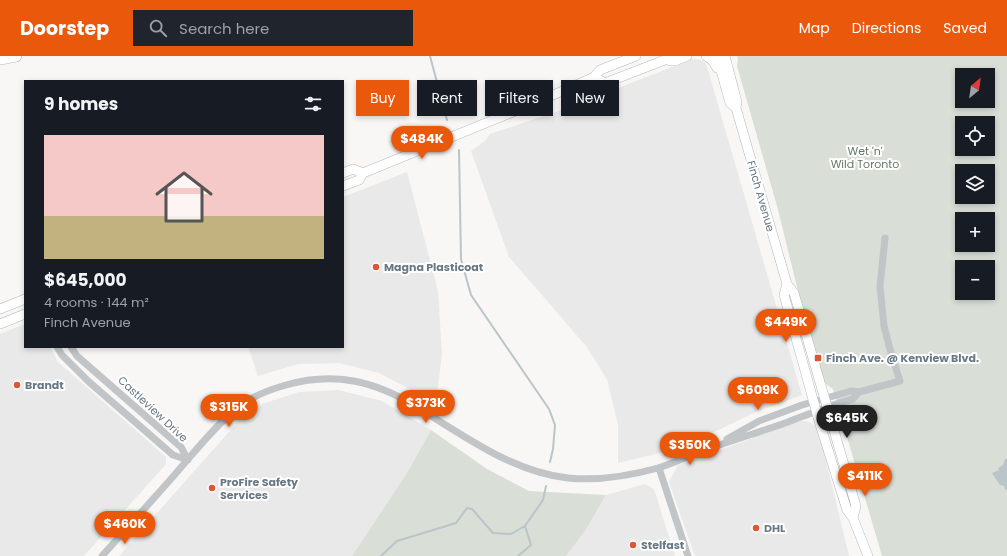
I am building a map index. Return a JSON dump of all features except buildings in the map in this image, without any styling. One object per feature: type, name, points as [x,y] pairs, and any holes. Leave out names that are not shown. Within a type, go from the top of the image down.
[{"type":"highway","points":[[0,59],[16,56]]},
{"type":"main road","points":[[344,186],[359,180],[363,173],[535,103],[594,77],[600,70],[636,56]]},
{"type":"main road","points":[[594,77],[605,83],[675,56]]},
{"type":"main road","points":[[664,60],[675,61],[687,56]]},
{"type":"main road","points":[[706,56],[715,63],[727,99],[733,106]]},
{"type":"main road","name":"Finch Avenue","points":[[717,56],[787,284],[794,293],[856,506],[853,518]]},
{"type":"main road","name":"Finch Avenue","points":[[725,56],[738,102],[733,106]]},
{"type":"main road","points":[[344,173],[353,169],[363,173]]},
{"type":"main road","name":"Finch Avenue","points":[[787,284],[784,295],[816,411],[847,510],[853,518],[868,556]]},
{"type":"main road","points":[[0,309],[24,299]]},
{"type":"main road","points":[[0,324],[24,314]]},
{"type":"street","points":[[714,447],[759,421],[814,401],[826,403],[853,398],[859,392],[900,381],[884,326],[880,286],[885,238]]},
{"type":"street","name":"Castleview Drive","points":[[58,348],[62,355],[88,381],[174,455],[188,460]]},
{"type":"street","name":"Castleview Drive","points":[[72,348],[77,356],[181,447],[188,460]]},
{"type":"street","points":[[88,381],[96,372]]},
{"type":"street","points":[[102,556],[224,420],[237,408],[251,399],[272,389],[312,378],[336,378],[376,386],[414,405],[509,462],[539,472],[567,478],[594,479],[634,474],[659,468],[816,411],[826,403]]},
{"type":"street","points":[[659,468],[688,556]]},
{"type":"shaded area","points":[[692,59],[700,60],[706,63],[802,395],[756,412],[708,435],[660,453],[618,463],[618,425],[607,379],[586,346],[509,257],[471,151],[486,140],[490,134],[544,116],[553,116],[553,113],[561,110],[561,116],[619,116],[619,88]]},
{"type":"shaded area","points":[[407,172],[438,291],[442,354],[436,403],[379,373],[339,363],[298,364],[258,376],[248,348],[344,348],[344,197]]},
{"type":"shaded area","points":[[24,324],[24,348],[51,348],[58,362],[166,457],[166,464],[84,556],[0,556],[0,334]]},
{"type":"shaded area","points":[[338,390],[382,401],[431,430],[407,473],[352,556],[119,556],[243,416],[262,404],[299,392]]},
{"type":"shaded area","points":[[800,421],[807,421],[813,424],[819,432],[849,556],[695,556],[669,482],[678,465]]},
{"type":"shaded area","points":[[1005,459],[1007,459],[1007,489],[1005,490],[1004,486],[1000,485],[992,473],[999,470],[998,468],[1003,465]]},
{"type":"shaded area","points":[[645,484],[654,489],[675,556],[566,556],[585,531],[606,495]]},
{"type":"green space","name":"Wet 'n' Wild Toronto","points":[[737,56],[1007,56],[1007,556],[882,556],[833,389],[827,385],[824,380],[799,295],[777,206],[737,66]]},
{"type":"green space","points":[[431,430],[487,469],[529,491],[606,495],[585,531],[566,556],[352,556],[407,473]]},
{"type":"waterway","points":[[430,56],[447,120]]},
{"type":"waterway","points":[[459,150],[461,259],[471,295],[549,409],[555,425],[553,449],[550,462]]},
{"type":"waterway","points":[[381,556],[397,541],[456,523],[467,508],[472,509],[493,533],[511,534],[525,526],[543,500],[546,486]]},
{"type":"waterway","points":[[518,556],[531,545],[525,526]]},
{"type":"place","name":"Magna Plasticoat","points":[[376,267]]},
{"type":"place","name":"Finch Ave. @ Kenview Blvd.","points":[[818,358]]},
{"type":"place","name":"Brandt","points":[[17,385]]},
{"type":"place","name":"ProFire Safety Services","points":[[212,488]]},
{"type":"place","name":"DHL","points":[[756,528]]},
{"type":"place","name":"Stelfast","points":[[633,545]]}]
